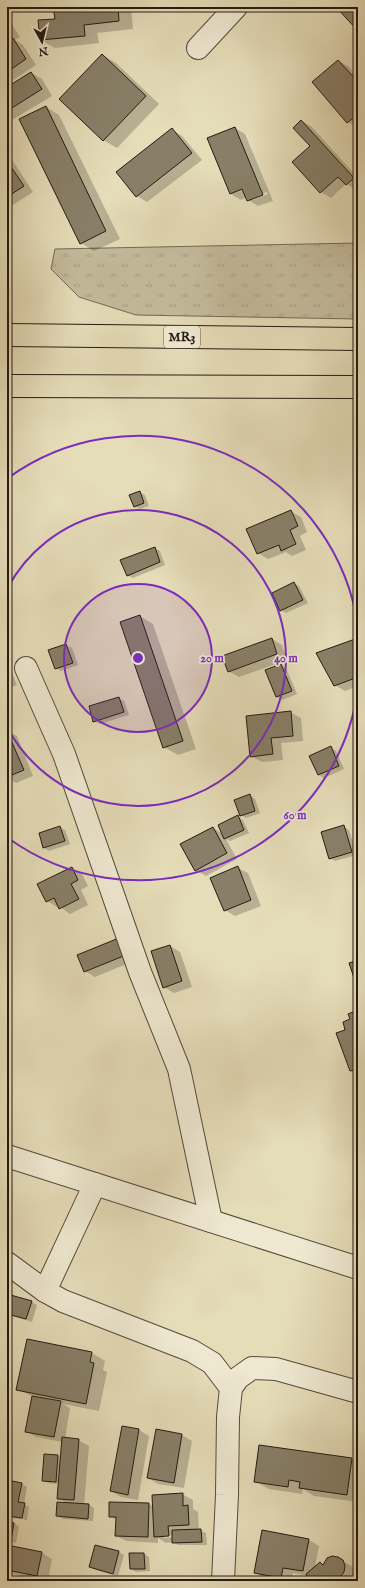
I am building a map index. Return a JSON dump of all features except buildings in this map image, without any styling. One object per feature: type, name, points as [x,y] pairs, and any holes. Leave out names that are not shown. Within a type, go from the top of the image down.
[{"type":"highway","name":"MR3","points":[[7,335],[358,339]]},
{"type":"highway","points":[[7,386],[358,387]]},
{"type":"street","points":[[198,48],[236,7]]},
{"type":"street","points":[[26,668],[64,754],[140,972],[179,1069],[211,1221]]},
{"type":"street","points":[[7,1156],[358,1268]]},
{"type":"street","points":[[46,1291],[95,1184]]},
{"type":"street","points":[[7,1263],[62,1301],[192,1351],[212,1363],[231,1388]]},
{"type":"street","points":[[223,1581],[227,1495],[228,1418],[231,1388],[238,1378],[252,1368],[276,1369],[358,1392]]},
{"type":"green space","points":[[358,243],[358,319],[136,315],[79,297],[51,269],[55,249]]}]
